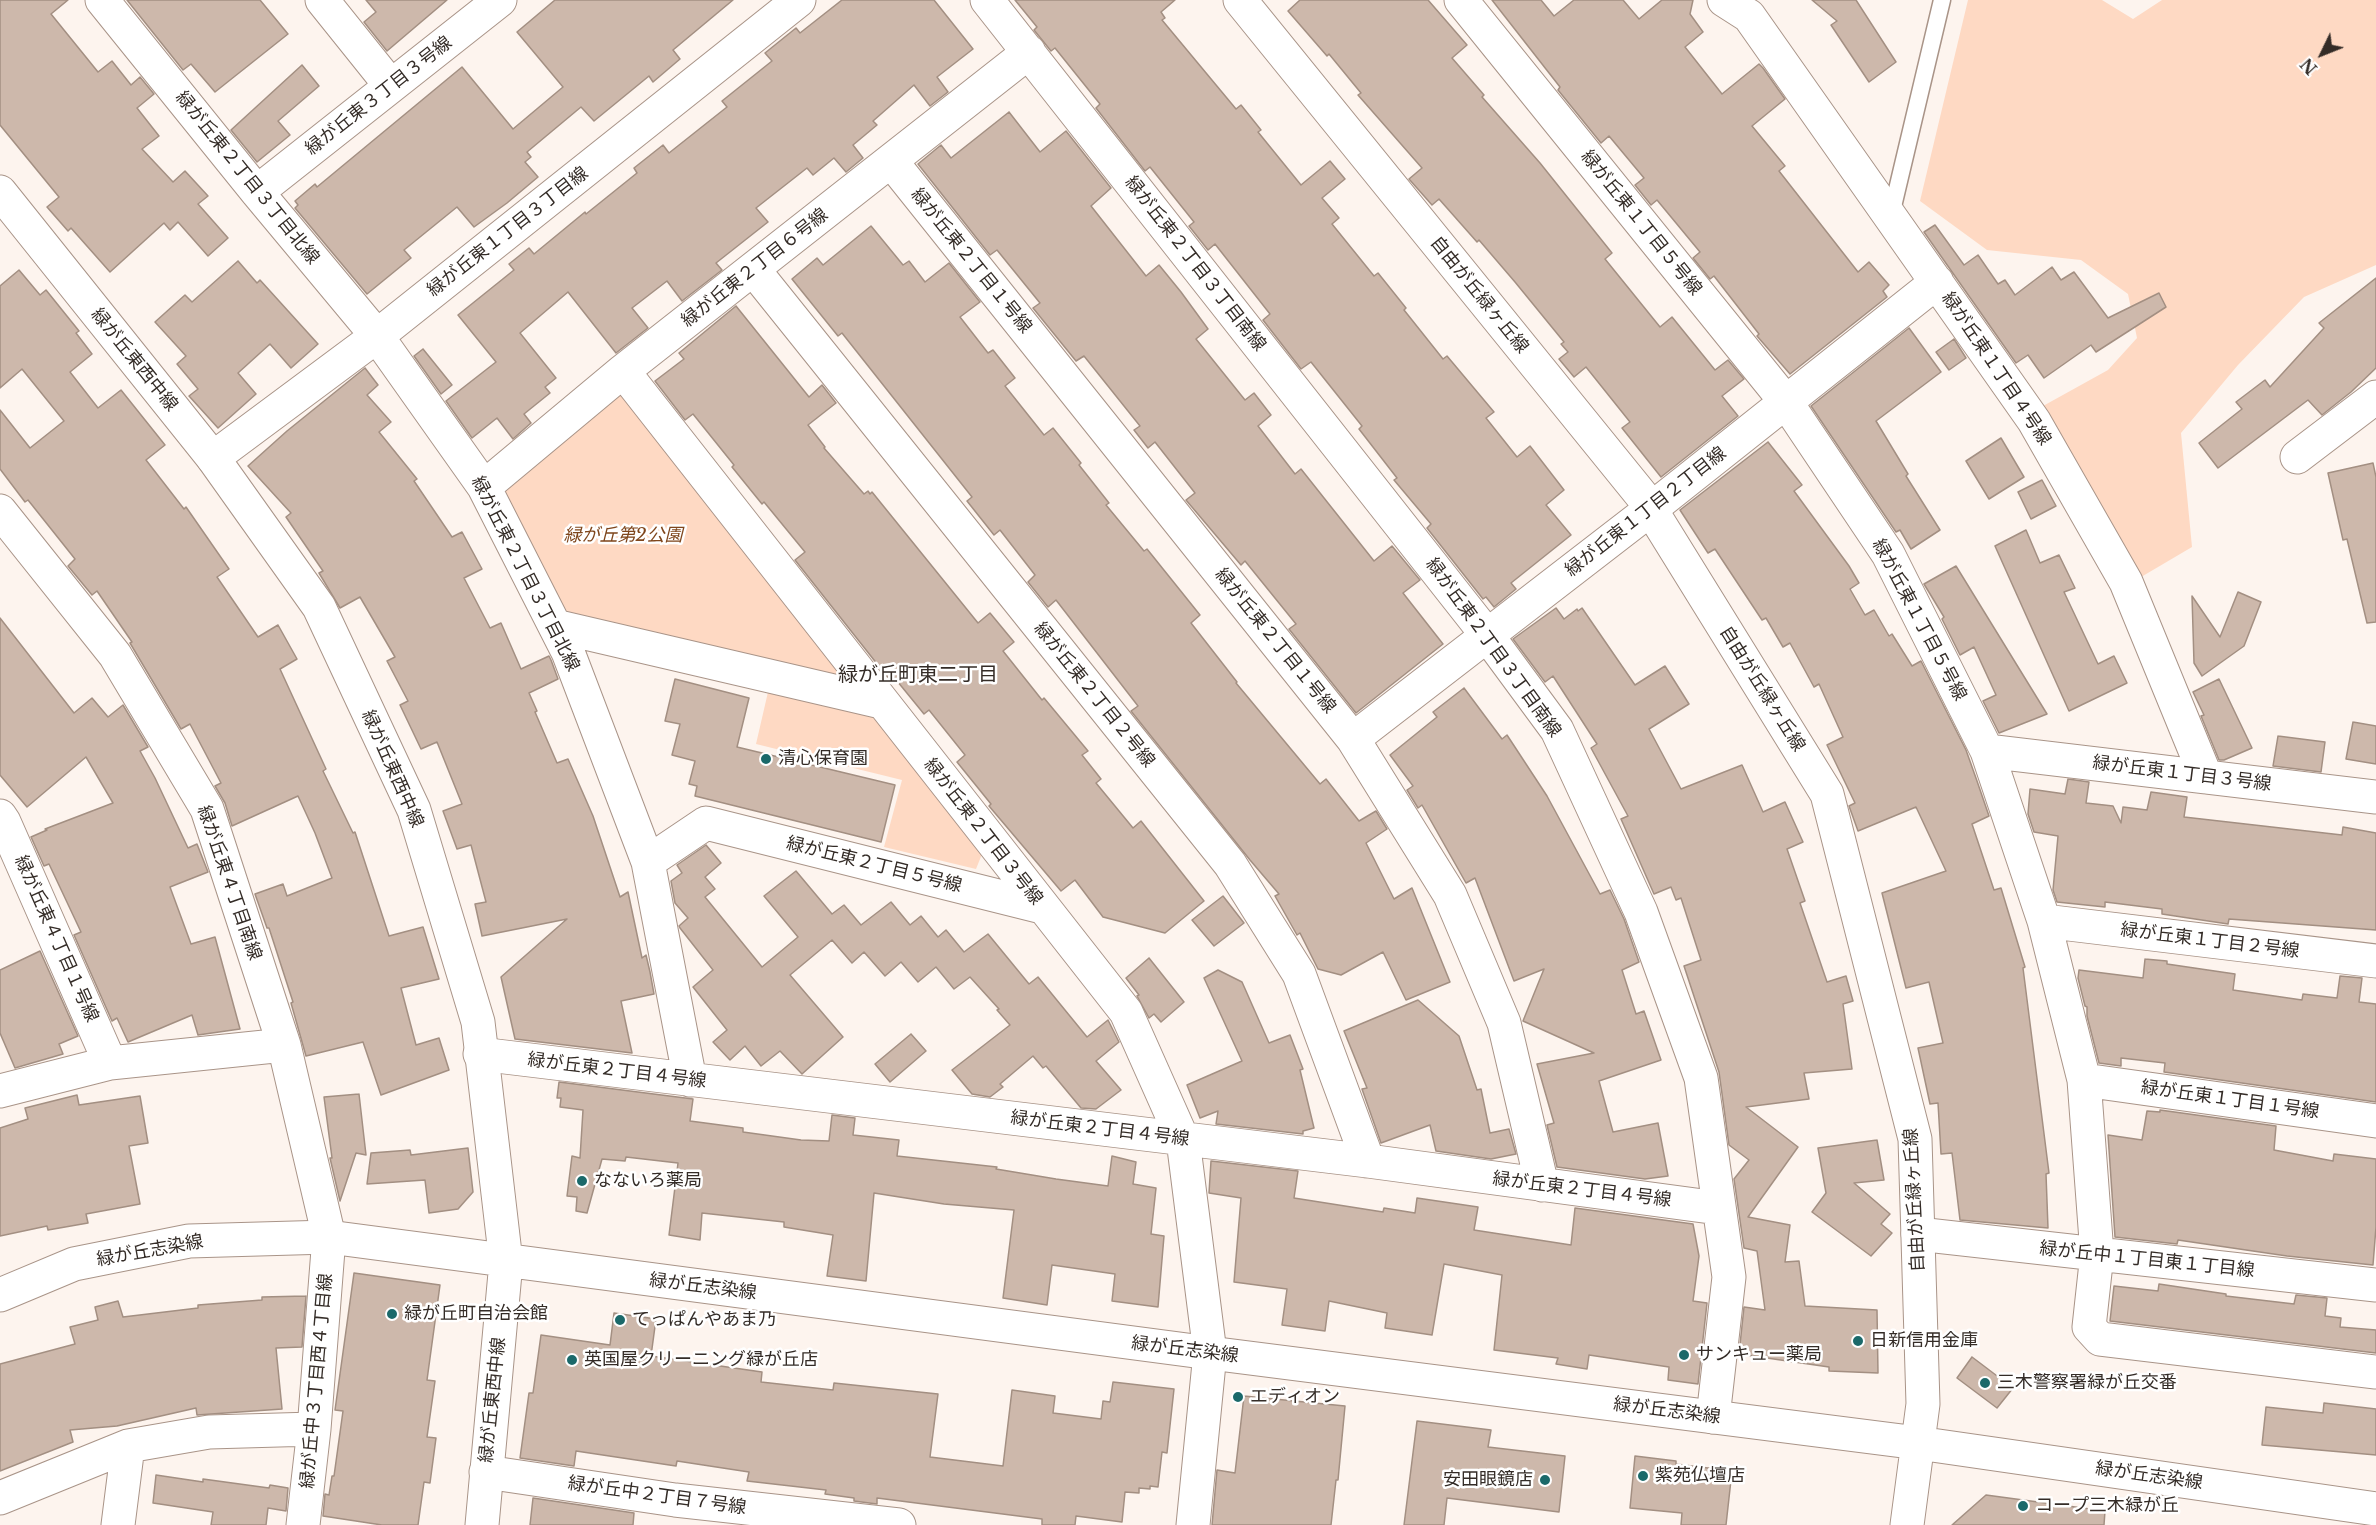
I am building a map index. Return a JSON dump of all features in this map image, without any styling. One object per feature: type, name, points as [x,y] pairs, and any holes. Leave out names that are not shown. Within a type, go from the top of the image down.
[{"type":"street","name":"緑が丘東２丁目３丁目北線","points":[[102,0],[377,336],[484,487],[568,652],[648,862],[690,1080]]},
{"type":"street","points":[[322,0],[391,86]]},
{"type":"street","name":"緑が丘東３丁目３号線","points":[[257,192],[500,0]]},
{"type":"street","name":"緑が丘東１丁目３丁目線","points":[[213,458],[377,336],[799,0]]},
{"type":"street","name":"緑が丘東２丁目３丁目南線","points":[[987,0],[1487,635],[1557,730],[1641,912],[1701,1078],[1729,1277],[1713,1417]]},
{"type":"street","name":"自由が丘緑ヶ丘線","points":[[1240,0],[1643,497],[1827,794],[1915,1139],[1923,1404],[1907,1525]]},
{"type":"street","name":"緑が丘東１丁目５号線","points":[[1461,0],[1786,402],[1888,554],[1987,751],[2044,921],[2084,1080],[2097,1254],[2089,1327],[2100,1339],[2376,1372]]},
{"type":"street","name":"緑が丘東１丁目４号線","points":[[1724,0],[1749,16],[2034,421],[2126,582],[2206,777]]},
{"type":"street","name":"緑が丘東２丁目６号線","points":[[484,487],[623,371],[1029,52]]},
{"type":"street","name":"緑が丘東２丁目１号線","points":[[891,161],[1353,739],[1450,896],[1504,1023],[1542,1185]]},
{"type":"street","name":"緑が丘東西中線","points":[[4,206],[213,458],[319,607],[414,810],[478,1022],[506,1262],[482,1525]]},
{"type":"street","name":"緑が丘東２丁目２号線","points":[[753,269],[1230,864],[1299,974],[1368,1161]]},
{"type":"street","name":"緑が丘東１丁目２丁目線","points":[[1353,739],[1651,509],[1937,282]]},
{"type":"street","name":"緑が丘東２丁目３号線","points":[[623,371],[1126,1012],[1184,1140],[1210,1353],[1193,1525]]},
{"type":"street","points":[[2297,457],[2376,397]]},
{"type":"street","name":"緑が丘東４丁目南線","points":[[0,511],[115,655],[207,809],[284,1044],[329,1237]]},
{"type":"street","points":[[555,626],[881,702]]},
{"type":"street","name":"緑が丘東１丁目３号線","points":[[1987,751],[2376,797]]},
{"type":"street","name":"緑が丘東４丁目１号線","points":[[0,816],[110,1063]]},
{"type":"street","name":"緑が丘東２丁目５号線","points":[[648,862],[706,823],[1042,907]]},
{"type":"street","name":"緑が丘東１丁目２号線","points":[[2044,921],[2376,961]]},
{"type":"street","points":[[0,1091],[110,1063],[284,1044]]},
{"type":"street","name":"緑が丘東２丁目４号線","points":[[480,1054],[1368,1161],[1718,1208]]},
{"type":"street","name":"緑が丘東１丁目１号線","points":[[2084,1080],[2376,1120]]},
{"type":"street","name":"緑が丘中１丁目東１丁目線","points":[[1918,1234],[2376,1285]]},
{"type":"street","name":"緑が丘志染線","points":[[0,1295],[74,1264],[189,1240],[329,1237],[506,1262],[1918,1443],[2376,1509]]},
{"type":"street","name":"緑が丘中３丁目西４丁目線","points":[[303,1525],[314,1429],[329,1237]]},
{"type":"street","points":[[0,1498],[128,1446],[209,1432],[314,1429]]},
{"type":"street","points":[[118,1525],[128,1446]]},
{"type":"street","name":"緑が丘中２丁目７号線","points":[[486,1472],[674,1513],[900,1525]]},
{"type":"lane","points":[[1891,216],[1942,0]]},
{"type":"green space","points":[[1968,0],[2102,0],[2133,19],[2162,0],[2376,0],[2376,265],[2304,297],[2238,365],[2181,433],[2192,547],[2136,580],[2043,406],[2108,370],[2137,338],[2128,294],[2081,260],[1987,250],[1920,201]]},
{"type":"green space","name":"緑が丘第2公園","points":[[623,371],[881,702],[555,626],[484,487]]},
{"type":"green space","points":[[768,692],[874,717],[982,854],[976,869],[884,847],[902,780],[756,744]]},
{"type":"building","points":[[0,0],[68,0],[51,14],[98,72],[112,61],[131,85],[140,77],[154,94],[137,108],[159,136],[142,149],[173,182],[185,171],[208,196],[198,204],[228,238],[208,256],[178,222],[170,230],[164,223],[110,272],[71,228],[68,231],[47,207],[59,197],[0,125]]},
{"type":"building","points":[[127,0],[260,0],[288,34],[215,92],[191,64],[183,70]]},
{"type":"building","points":[[366,0],[447,0],[387,51],[364,22],[376,12]]},
{"type":"building","points":[[555,0],[733,0],[673,50],[680,59],[653,82],[649,76],[594,121],[581,107],[527,152],[531,157],[525,162],[538,177],[507,203],[474,227],[457,207],[404,250],[411,258],[367,294],[295,208],[298,205],[295,201],[315,184],[317,187],[462,67],[513,129],[563,87],[517,32]]},
{"type":"building","points":[[842,0],[934,0],[973,49],[937,77],[948,92],[930,106],[914,85],[873,121],[877,125],[853,145],[863,158],[846,172],[834,158],[813,175],[807,168],[756,208],[768,222],[716,263],[722,270],[682,301],[667,281],[632,308],[648,328],[616,353],[568,292],[520,333],[556,378],[545,387],[550,393],[524,414],[531,423],[513,439],[497,418],[472,438],[446,401],[496,362],[458,315],[514,270],[509,264],[529,248],[534,254],[637,173],[634,168],[663,145],[669,153],[727,107],[722,101],[772,61],[765,53],[796,28],[800,33]]},
{"type":"building","points":[[1015,0],[1175,0],[1161,12],[1165,18],[1162,20],[1236,109],[1241,105],[1261,130],[1258,132],[1301,185],[1330,161],[1345,179],[1322,198],[1339,218],[1332,224],[1374,276],[1378,273],[1443,359],[1447,356],[1494,412],[1486,418],[1517,457],[1530,446],[1564,490],[1546,505],[1571,535],[1511,583],[1516,589],[1494,607],[1486,597],[1483,599],[1427,528],[1431,524],[1394,480],[1397,478],[1359,429],[1362,426],[1311,362],[1301,369],[1263,320],[1270,314],[1215,244],[1208,250],[1189,226],[1194,222],[1150,167],[1145,171],[1096,108],[1100,104],[1055,48],[1051,51],[1034,30],[1037,27]]},
{"type":"building","points":[[1300,0],[1428,0],[1467,45],[1452,58],[1612,253],[1605,259],[1660,327],[1672,317],[1715,370],[1728,360],[1744,379],[1722,396],[1738,416],[1661,477],[1622,428],[1630,422],[1586,367],[1574,377],[1559,359],[1568,352],[1561,344],[1564,342],[1515,282],[1479,240],[1477,242],[1439,199],[1432,205],[1409,179],[1422,168],[1358,95],[1361,93],[1329,54],[1327,56],[1288,11]]},
{"type":"building","points":[[1492,0],[1541,0],[1554,16],[1574,0],[1623,0],[1639,19],[1662,0],[1693,0],[1690,14],[1703,32],[1685,47],[1722,94],[1759,64],[1763,68],[1785,99],[1752,126],[1785,166],[1779,171],[1858,272],[1869,262],[1889,285],[1883,291],[1887,297],[1790,374],[1757,336],[1759,334],[1714,276],[1710,279],[1693,258],[1700,252],[1657,200],[1651,205],[1635,185],[1644,178],[1609,136],[1601,143],[1558,90],[1560,87]]},
{"type":"building","points":[[1812,0],[1856,0],[1896,62],[1869,82],[1831,25],[1837,21]]},
{"type":"building","points":[[302,65],[319,86],[278,121],[290,135],[257,162],[231,130]]},
{"type":"building","points":[[1009,112],[1040,152],[1066,131],[1111,188],[1091,206],[1146,276],[1159,265],[1181,292],[1208,329],[1196,339],[1245,400],[1254,393],[1271,415],[1258,426],[1295,474],[1301,469],[1374,561],[1392,546],[1420,580],[1403,593],[1443,644],[1356,713],[1289,629],[1296,624],[1245,561],[1241,565],[1186,500],[1195,493],[1155,442],[1148,448],[1134,430],[1140,426],[1084,356],[1076,361],[1033,308],[1040,303],[997,250],[990,255],[918,164],[941,145],[951,158]]},
{"type":"building","points":[[1935,225],[1964,265],[1978,255],[1998,284],[2005,280],[2015,295],[2052,267],[2061,280],[2074,272],[2108,318],[2159,293],[2166,307],[2096,352],[2091,345],[2044,378],[2028,355],[2016,363],[1924,232]]},
{"type":"building","points":[[871,226],[903,265],[909,261],[925,282],[949,263],[980,302],[960,317],[988,353],[993,350],[1015,378],[1005,386],[1044,435],[1053,428],[1109,503],[1106,505],[1144,551],[1147,549],[1200,615],[1191,623],[1236,683],[1320,784],[1326,779],[1359,821],[1376,811],[1387,829],[1366,843],[1394,899],[1412,888],[1450,982],[1406,1000],[1383,952],[1341,975],[1318,969],[1300,933],[1297,935],[1275,896],[1279,894],[1131,711],[1138,706],[1056,600],[1048,607],[1028,582],[1035,575],[1000,530],[994,535],[967,501],[972,497],[842,333],[838,336],[792,279],[817,258],[823,265]]},
{"type":"building","points":[[238,261],[257,283],[260,280],[318,344],[291,368],[270,344],[238,373],[256,394],[218,428],[189,396],[198,389],[177,364],[186,356],[155,322],[185,295],[192,302]]},
{"type":"building","points":[[19,270],[40,295],[46,290],[79,331],[76,333],[92,354],[70,372],[98,408],[121,390],[165,445],[146,460],[184,509],[186,507],[229,569],[217,577],[258,637],[278,625],[297,659],[280,669],[326,769],[323,771],[353,833],[355,832],[389,936],[423,927],[439,979],[401,988],[416,1045],[439,1038],[449,1070],[381,1095],[363,1042],[306,1056],[291,1003],[293,1002],[269,928],[267,928],[255,894],[283,884],[287,896],[332,878],[298,796],[232,826],[225,803],[215,786],[221,783],[190,724],[181,729],[130,643],[132,642],[97,591],[92,595],[68,566],[75,559],[28,500],[25,502],[0,469],[0,410],[30,448],[64,421],[22,369],[0,388],[0,286]]},
{"type":"building","points":[[2376,278],[2376,368],[2322,415],[2308,400],[2218,468],[2199,443],[2242,409],[2236,402],[2265,380],[2270,387],[2324,328],[2319,323]]},
{"type":"building","points":[[736,306],[809,397],[822,385],[836,403],[808,425],[824,448],[864,494],[868,491],[870,494],[872,492],[978,623],[990,613],[1014,642],[1003,651],[1042,700],[1044,698],[1088,751],[1082,755],[1101,779],[1096,783],[1133,828],[1141,821],[1204,901],[1165,933],[1103,917],[1075,880],[1061,891],[989,806],[991,804],[957,762],[965,755],[929,710],[924,714],[893,676],[889,679],[795,560],[805,552],[764,502],[762,504],[693,414],[685,420],[655,381],[684,359],[679,353]]},
{"type":"building","points":[[1909,328],[1941,372],[1876,421],[1908,474],[1906,476],[1940,530],[1911,549],[1900,530],[1896,532],[1811,406]]},
{"type":"building","points":[[1954,339],[1966,358],[1949,370],[1936,352]]},
{"type":"building","points":[[423,349],[452,385],[441,394],[414,356]]},
{"type":"building","points":[[365,368],[378,385],[367,395],[391,422],[379,432],[417,479],[414,481],[452,537],[462,532],[482,569],[464,578],[490,628],[501,623],[521,669],[549,656],[551,660],[558,679],[529,693],[537,711],[535,712],[557,763],[568,759],[593,816],[620,897],[628,892],[642,958],[646,955],[650,972],[654,994],[621,1001],[632,1053],[515,1039],[501,977],[567,919],[482,936],[475,904],[486,902],[471,845],[457,849],[443,811],[462,804],[437,742],[421,749],[400,705],[408,701],[387,661],[395,657],[360,597],[340,608],[319,573],[323,571],[286,517],[291,513],[248,466]]},
{"type":"building","points":[[2001,438],[2024,477],[1989,499],[1966,461]]},
{"type":"building","points":[[1768,442],[1802,485],[1794,491],[1859,583],[1850,589],[1865,615],[1874,610],[1889,636],[1892,634],[1912,666],[1921,661],[1966,750],[1989,816],[1972,824],[1994,890],[2001,888],[2025,967],[2023,968],[2049,1173],[2046,1174],[2048,1228],[1960,1220],[1952,1153],[1941,1154],[1938,1103],[1930,1104],[1918,1048],[1943,1043],[1929,982],[1906,988],[1882,893],[1946,871],[1916,807],[1858,831],[1849,806],[1855,803],[1827,745],[1843,737],[1819,684],[1814,687],[1790,643],[1783,647],[1766,618],[1762,620],[1715,549],[1708,553],[1680,510]]},
{"type":"building","points":[[2373,463],[2376,477],[2376,622],[2367,623],[2347,539],[2343,540],[2328,473]]},
{"type":"building","points":[[2042,480],[2056,506],[2031,519],[2018,492]]},
{"type":"building","points":[[2026,530],[2040,563],[2059,555],[2075,588],[2064,592],[2098,664],[2114,656],[2127,683],[2069,711],[1995,546]]},
{"type":"building","points":[[1956,566],[2047,714],[1999,733],[1983,701],[1996,695],[1974,647],[1960,655],[1942,619],[1944,617],[1924,584]]},
{"type":"building","points":[[2238,592],[2261,602],[2244,646],[2202,676],[2194,663],[2192,596],[2220,637]]},
{"type":"building","points":[[1556,608],[1564,619],[1582,608],[1635,685],[1665,666],[1689,704],[1649,729],[1681,789],[1742,765],[1763,812],[1785,802],[1803,842],[1787,849],[1805,901],[1800,903],[1827,982],[1846,976],[1853,1001],[1843,1004],[1852,1069],[1804,1073],[1809,1099],[1746,1107],[1798,1147],[1748,1217],[1790,1225],[1785,1262],[1799,1261],[1805,1306],[1877,1310],[1878,1373],[1829,1371],[1829,1367],[1739,1354],[1744,1307],[1765,1310],[1757,1251],[1744,1248],[1734,1179],[1749,1160],[1729,1145],[1719,1072],[1684,966],[1701,960],[1681,898],[1676,900],[1671,887],[1654,894],[1621,819],[1628,816],[1591,748],[1597,744],[1553,676],[1545,682],[1513,639]]},
{"type":"building","points":[[0,618],[74,713],[92,698],[108,717],[123,705],[148,747],[140,751],[188,848],[197,844],[208,872],[170,887],[191,944],[215,937],[240,1029],[198,1035],[192,1015],[128,1042],[117,1018],[112,1021],[74,935],[81,932],[49,864],[44,866],[31,837],[47,830],[45,829],[113,803],[86,757],[27,807],[0,775]]},
{"type":"building","points":[[675,679],[749,698],[737,747],[895,785],[881,842],[695,796],[697,786],[689,784],[695,761],[672,755],[680,724],[665,721]]},
{"type":"building","points":[[2219,679],[2252,748],[2224,760],[2219,760],[2201,716],[2204,715],[2193,692]]},
{"type":"building","points":[[1464,688],[1502,739],[1507,735],[1547,796],[1600,894],[1610,890],[1624,919],[1639,962],[1622,970],[1636,1014],[1644,1011],[1661,1060],[1599,1081],[1613,1132],[1658,1123],[1668,1176],[1645,1179],[1557,1167],[1547,1125],[1554,1123],[1537,1064],[1594,1053],[1523,1021],[1544,969],[1514,981],[1475,878],[1466,883],[1422,805],[1418,808],[1407,790],[1413,786],[1390,755],[1437,717],[1433,712]]},
{"type":"building","points":[[2353,722],[2376,726],[2376,764],[2346,759]]},
{"type":"building","points":[[2278,736],[2325,742],[2321,772],[2273,766]]},
{"type":"building","points":[[2068,779],[2089,782],[2086,803],[2113,806],[2121,823],[2123,807],[2147,810],[2151,792],[2187,797],[2184,817],[2342,835],[2343,827],[2376,833],[2376,930],[2229,919],[2228,924],[2162,914],[2162,909],[2105,902],[2105,907],[2057,902],[2053,890],[2058,836],[2034,832],[2028,814],[2030,789],[2065,794]]},
{"type":"building","points":[[706,845],[721,863],[705,877],[715,889],[705,897],[762,967],[798,937],[764,896],[796,871],[832,914],[844,905],[861,925],[891,902],[910,925],[921,916],[938,937],[946,930],[964,952],[988,934],[1029,984],[1038,977],[1087,1037],[1108,1020],[1119,1042],[1096,1061],[1121,1090],[1096,1109],[1081,1108],[1046,1066],[1043,1068],[1033,1056],[1000,1084],[1003,1087],[990,1097],[972,1094],[952,1070],[1010,1025],[970,977],[954,989],[936,967],[918,982],[901,962],[885,976],[864,952],[852,963],[832,940],[790,975],[843,1037],[802,1074],[780,1051],[761,1066],[745,1046],[730,1060],[713,1042],[727,1030],[693,987],[713,970],[679,926],[688,918],[675,903],[671,881],[682,873],[677,865]]},
{"type":"building","points":[[1223,896],[1244,923],[1214,946],[1192,920]]},
{"type":"building","points":[[40,951],[78,1036],[59,1044],[63,1054],[15,1068],[0,1033],[0,970]]},
{"type":"building","points":[[1149,958],[1184,1002],[1161,1022],[1154,1014],[1149,1018],[1137,996],[1139,995],[1126,978]]},
{"type":"building","points":[[2145,959],[2235,974],[2233,990],[2302,1000],[2303,994],[2337,998],[2340,976],[2362,978],[2359,1002],[2376,1004],[2376,1102],[2164,1072],[2165,1063],[2121,1058],[2121,1066],[2099,1063],[2078,978],[2079,970],[2143,978]]},
{"type":"building","points":[[1218,970],[1242,982],[1269,1043],[1290,1035],[1303,1069],[1300,1070],[1314,1128],[1303,1131],[1303,1134],[1216,1124],[1218,1111],[1200,1118],[1187,1085],[1242,1061],[1204,978]]},
{"type":"building","points":[[1418,1000],[1459,1036],[1477,1090],[1481,1089],[1490,1133],[1509,1129],[1516,1154],[1491,1159],[1436,1151],[1430,1125],[1381,1143],[1362,1089],[1367,1088],[1344,1031]]},
{"type":"building","points":[[911,1034],[926,1051],[890,1082],[875,1064]]},
{"type":"building","points":[[559,1082],[693,1099],[690,1121],[743,1128],[743,1132],[801,1140],[829,1141],[832,1115],[855,1118],[853,1135],[899,1140],[897,1156],[997,1167],[996,1169],[1056,1179],[1108,1186],[1112,1156],[1136,1162],[1133,1184],[1156,1188],[1151,1234],[1164,1236],[1158,1307],[1112,1301],[1115,1274],[1052,1265],[1047,1305],[1003,1298],[1014,1210],[944,1204],[874,1193],[866,1281],[827,1276],[833,1235],[784,1227],[784,1222],[702,1213],[700,1240],[669,1235],[678,1163],[626,1157],[625,1161],[602,1159],[587,1213],[576,1211],[577,1197],[567,1196],[572,1156],[580,1158],[583,1110],[560,1107],[561,1098],[557,1098]]},
{"type":"building","points":[[359,1094],[366,1155],[356,1153],[340,1201],[330,1158],[332,1158],[324,1097]]},
{"type":"building","points":[[77,1095],[79,1105],[140,1096],[148,1143],[129,1146],[140,1204],[86,1214],[88,1223],[48,1230],[47,1226],[0,1236],[0,1128],[28,1119],[25,1108]]},
{"type":"building","points":[[2160,1110],[2276,1126],[2274,1150],[2333,1161],[2334,1154],[2376,1159],[2376,1227],[2373,1265],[2287,1256],[2178,1240],[2177,1244],[2115,1237],[2108,1135],[2142,1140],[2147,1111],[2160,1112]]},
{"type":"building","points":[[1877,1140],[1884,1180],[1854,1183],[1890,1214],[1881,1224],[1892,1233],[1871,1256],[1812,1212],[1826,1193],[1818,1148]]},
{"type":"building","points":[[468,1148],[473,1192],[458,1209],[429,1213],[425,1180],[367,1184],[371,1153],[410,1150],[411,1155]]},
{"type":"building","points":[[1211,1161],[1298,1171],[1294,1198],[1383,1212],[1384,1208],[1415,1213],[1417,1198],[1478,1207],[1474,1230],[1571,1245],[1575,1208],[1693,1224],[1699,1256],[1693,1301],[1707,1303],[1698,1384],[1668,1380],[1669,1367],[1589,1355],[1587,1369],[1556,1364],[1558,1358],[1494,1350],[1502,1275],[1444,1264],[1432,1335],[1385,1328],[1387,1313],[1329,1301],[1325,1331],[1282,1325],[1287,1289],[1234,1282],[1241,1198],[1209,1193]]},
{"type":"building","points":[[354,1273],[440,1285],[427,1380],[435,1381],[427,1437],[436,1438],[430,1483],[424,1482],[418,1525],[382,1525],[323,1516],[325,1494],[329,1495],[332,1476],[334,1476],[343,1411],[335,1410]]},
{"type":"building","points":[[2159,1284],[2226,1294],[2226,1296],[2294,1304],[2296,1295],[2327,1298],[2325,1316],[2341,1318],[2340,1327],[2376,1330],[2376,1353],[2110,1321],[2114,1286],[2158,1291]]},
{"type":"building","points":[[306,1296],[302,1347],[276,1348],[282,1409],[197,1415],[196,1408],[117,1426],[70,1430],[73,1442],[0,1471],[0,1364],[75,1344],[70,1327],[98,1320],[95,1307],[118,1301],[123,1317],[198,1308],[198,1305],[262,1300],[262,1297]]},
{"type":"building","points":[[614,1313],[656,1319],[651,1356],[762,1372],[761,1382],[833,1390],[834,1383],[938,1394],[930,1457],[1003,1466],[1012,1390],[1055,1396],[1053,1413],[1101,1419],[1103,1401],[1110,1402],[1113,1382],[1174,1389],[1167,1453],[1162,1452],[1158,1487],[1139,1488],[1139,1493],[1125,1492],[1122,1522],[1076,1516],[1075,1525],[1042,1525],[1042,1519],[877,1498],[877,1504],[854,1501],[854,1498],[825,1494],[826,1490],[747,1481],[749,1472],[677,1461],[676,1466],[576,1451],[574,1466],[520,1458],[529,1393],[533,1393],[541,1335],[610,1345]]},
{"type":"building","name":"三木警察署緑が丘交番","points":[[1972,1357],[2013,1388],[1997,1408],[1957,1378]]},
{"type":"building","points":[[1244,1396],[1345,1406],[1331,1525],[1212,1525],[1217,1470],[1235,1473]]},
{"type":"building","points":[[2324,1403],[2376,1409],[2376,1455],[2262,1445],[2266,1407],[2323,1413]]},
{"type":"building","points":[[1417,1421],[1491,1430],[1488,1447],[1565,1456],[1559,1512],[1447,1498],[1444,1525],[1404,1525]]},
{"type":"building","points":[[1635,1456],[1732,1471],[1726,1525],[1681,1525],[1682,1513],[1630,1508]]},
{"type":"building","points":[[156,1475],[203,1482],[203,1479],[269,1488],[270,1485],[288,1488],[286,1511],[268,1508],[266,1525],[211,1525],[213,1512],[153,1503]]},
{"type":"building","name":"コープ三木緑が丘","points":[[1986,1495],[2105,1511],[2104,1525],[1952,1525]]},
{"type":"building","points":[[533,1498],[634,1513],[633,1525],[530,1525]]},
{"type":"place","name":"清心保育園","points":[[766,759]]},
{"type":"place","name":"なないろ薬局","points":[[582,1181]]},
{"type":"place","name":"緑が丘町自治会館","points":[[392,1314]]},
{"type":"place","name":"てっぱんやあま乃","points":[[620,1320]]},
{"type":"place","name":"日新信用金庫","points":[[1858,1341]]},
{"type":"place","name":"サンキュー薬局","points":[[1684,1355]]},
{"type":"place","name":"英国屋クリーニング緑が丘店","points":[[572,1360]]},
{"type":"place","name":"三木警察署緑が丘交番","points":[[1985,1383]]},
{"type":"place","name":"エディオン","points":[[1238,1397]]},
{"type":"place","name":"紫苑仏壇店","points":[[1643,1476]]},
{"type":"place","name":"安田眼鏡店","points":[[1545,1480]]},
{"type":"place","name":"コープ三木緑が丘","points":[[2023,1506]]},
{"type":"district","name":"緑が丘町東二丁目","points":[[918,675]]}]
